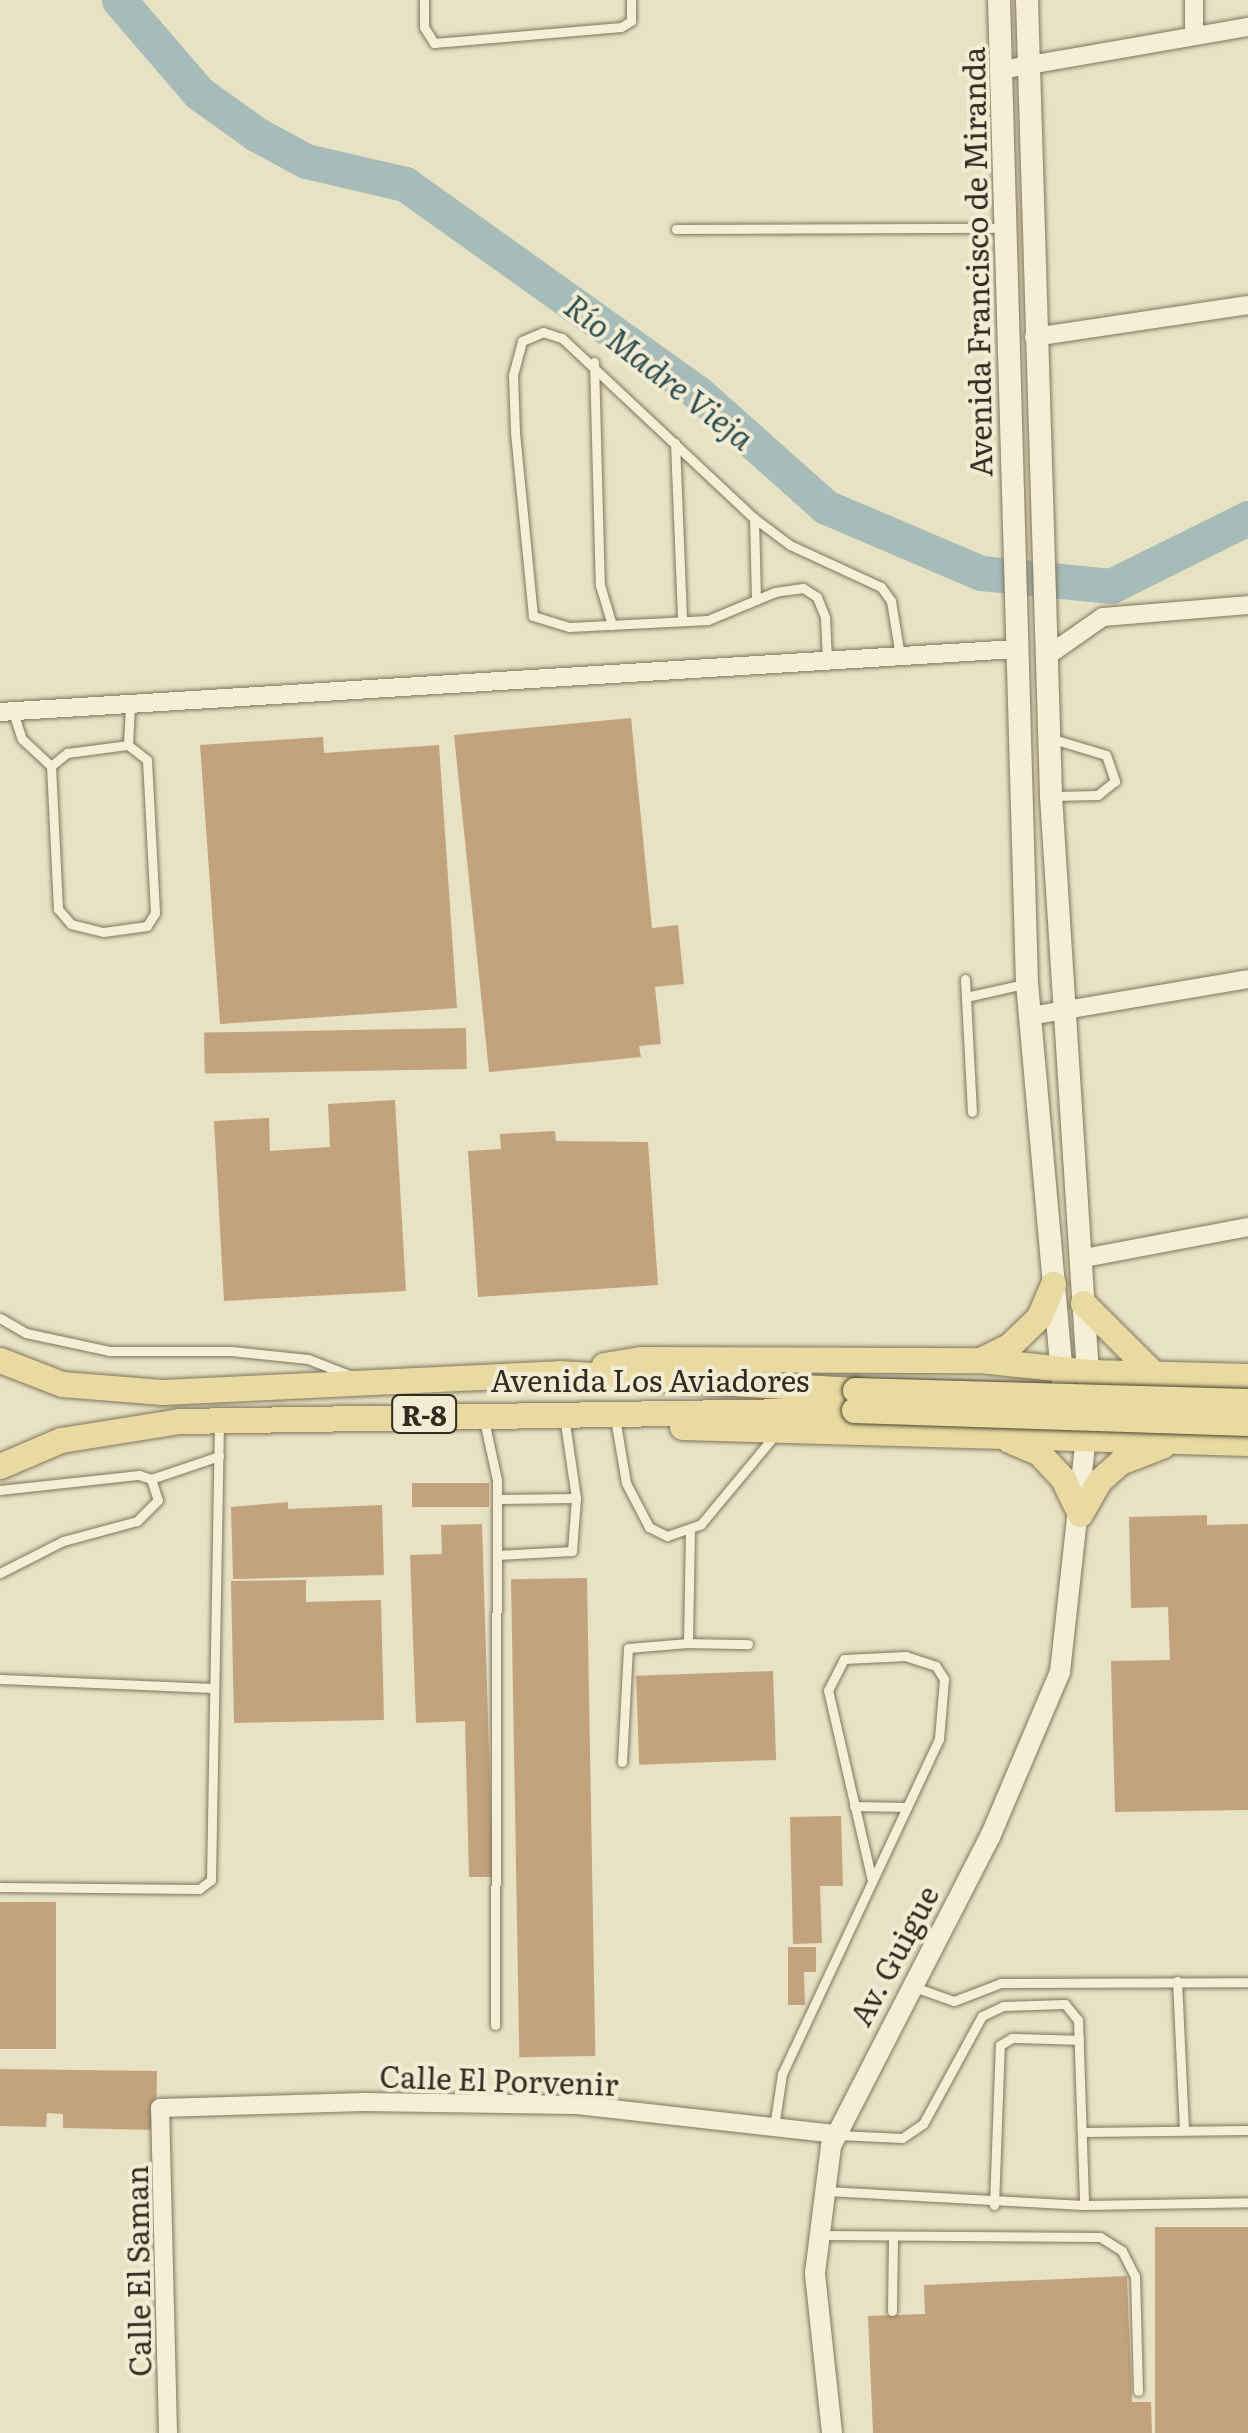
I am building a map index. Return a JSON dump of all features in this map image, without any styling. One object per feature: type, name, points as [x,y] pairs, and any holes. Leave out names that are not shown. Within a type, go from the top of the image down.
[{"type":"main road","name":"Avenida Francisco de Miranda","points":[[999,0],[1002,228],[1027,983],[1053,1284],[1076,1438]]},
{"type":"main road","name":"Avenida Francisco de Miranda","points":[[1028,0],[1034,337],[1051,796],[1062,1009],[1090,1372],[1076,1438]]},
{"type":"main road","points":[[980,1360],[1010,1346],[1039,1316],[1053,1284]]},
{"type":"main road","points":[[1083,1303],[1154,1374]]},
{"type":"main road","name":"R-8","points":[[559,1373],[641,1359],[980,1360],[1064,1370]]},
{"type":"main road","name":"Avenida Los Aviadores","points":[[0,1360],[62,1384],[162,1392],[559,1373],[855,1400],[1248,1422]]},
{"type":"main road","points":[[1064,1370],[1248,1376]]},
{"type":"main road","name":"Avenida Los Aviadores","points":[[0,1466],[61,1440],[220,1420],[855,1400],[1248,1401]]},
{"type":"main road","points":[[563,1410],[614,1418],[780,1429],[1248,1443]]},
{"type":"main road","points":[[984,1435],[1039,1453],[1063,1480],[1080,1514]]},
{"type":"main road","points":[[1080,1514],[1100,1480],[1120,1462],[1176,1440]]},
{"type":"street","points":[[1194,0],[1194,34]]},
{"type":"street","points":[[1001,70],[1248,27]]},
{"type":"street","points":[[1034,337],[1248,305]]},
{"type":"street","points":[[1047,656],[1102,617],[1248,605]]},
{"type":"street","points":[[6,712],[1015,649]]},
{"type":"street","points":[[1030,1016],[1248,979]]},
{"type":"street","points":[[1079,1259],[1248,1227]]},
{"type":"street","name":"Av. Guigue","points":[[832,2433],[815,2273],[822,2191],[836,2134],[990,1837],[1060,1672],[1080,1514],[1076,1438]]},
{"type":"street","name":"Calle El Porvenir","points":[[160,2108],[364,2102],[577,2105],[836,2134]]},
{"type":"street","name":"Calle El Saman","points":[[160,2108],[168,2433]]},
{"type":"lane","points":[[424,0],[424,27],[434,42],[622,27],[631,21],[631,0]]},
{"type":"lane","points":[[676,229],[1002,228]]},
{"type":"lane","points":[[828,663],[825,617],[817,598],[802,588],[756,600],[708,620],[569,628],[533,616],[513,375],[522,340],[543,332],[594,362],[754,518],[790,544],[881,587],[891,602],[900,659]]},
{"type":"lane","points":[[594,362],[600,584],[612,625]]},
{"type":"lane","points":[[675,443],[682,622]]},
{"type":"lane","points":[[754,518],[756,600]]},
{"type":"lane","points":[[128,745],[130,705]]},
{"type":"lane","points":[[6,712],[22,739],[51,766],[62,916],[103,932],[146,926],[156,913],[147,760],[128,745],[67,753],[51,766]]},
{"type":"lane","points":[[1049,738],[1106,755],[1115,782],[1098,794],[1051,796]]},
{"type":"lane","points":[[965,979],[972,1112]]},
{"type":"lane","points":[[966,997],[1027,983]]},
{"type":"lane","points":[[0,1318],[26,1333],[109,1351],[308,1358],[365,1382]]},
{"type":"lane","points":[[496,1555],[572,1551],[576,1498],[563,1410]]},
{"type":"lane","points":[[482,1412],[496,1499],[495,2025]]},
{"type":"lane","points":[[614,1418],[626,1483],[649,1527],[667,1536],[690,1530],[780,1429]]},
{"type":"lane","points":[[0,1888],[206,1887],[220,1420]]},
{"type":"lane","points":[[0,1490],[151,1479],[219,1456]]},
{"type":"lane","points":[[0,1573],[63,1540],[152,1512],[158,1500],[151,1479]]},
{"type":"lane","points":[[496,1499],[576,1498]]},
{"type":"lane","points":[[688,1642],[690,1530]]},
{"type":"lane","points":[[622,1762],[628,1648],[688,1642],[748,1644]]},
{"type":"lane","points":[[774,2127],[782,2074],[939,1738],[946,1695],[936,1666],[906,1656],[844,1660],[834,1672],[828,1690],[872,1880]]},
{"type":"lane","points":[[0,1679],[214,1688]]},
{"type":"lane","points":[[854,1806],[907,1807]]},
{"type":"lane","points":[[1177,1981],[1184,2130]]},
{"type":"lane","points":[[912,1986],[954,2001],[1001,1984],[1248,1982]]},
{"type":"lane","points":[[836,2134],[881,2141],[902,2138],[923,2124],[982,2016],[1003,2006],[1065,2004],[1078,2020],[1084,2205]]},
{"type":"lane","points":[[994,2205],[1000,2045],[1012,2038],[1079,2040]]},
{"type":"lane","points":[[1083,2132],[1248,2130]]},
{"type":"lane","points":[[822,2191],[994,2205],[1248,2202]]},
{"type":"lane","points":[[818,2235],[1100,2237],[1122,2251],[1134,2276],[1138,2391]]},
{"type":"lane","points":[[892,2311],[894,2236]]},
{"type":"building","points":[[631,718],[652,928],[678,925],[684,984],[655,987],[661,1044],[639,1046],[641,1057],[489,1072],[454,735]]},
{"type":"building","points":[[323,737],[324,753],[439,745],[457,1008],[220,1024],[200,745]]},
{"type":"building","points":[[466,1028],[467,1069],[205,1074],[204,1033]]},
{"type":"building","points":[[395,1100],[406,1291],[224,1301],[214,1121],[269,1118],[270,1151],[330,1147],[328,1104]]},
{"type":"building","points":[[555,1131],[556,1141],[648,1142],[658,1285],[478,1297],[468,1151],[501,1149],[500,1134]]},
{"type":"building","points":[[412,1483],[489,1483],[489,1507],[412,1507]]},
{"type":"building","points":[[288,1502],[288,1509],[382,1505],[384,1575],[233,1579],[231,1507]]},
{"type":"building","points":[[1207,1515],[1207,1525],[1248,1524],[1248,1810],[1115,1812],[1111,1661],[1170,1660],[1168,1607],[1131,1608],[1129,1517]]},
{"type":"building","points":[[482,1524],[493,1877],[469,1877],[465,1721],[416,1723],[410,1555],[442,1554],[441,1525]]},
{"type":"building","points":[[587,1578],[595,2056],[519,2057],[511,1579]]},
{"type":"building","points":[[306,1580],[306,1602],[381,1600],[384,1720],[234,1723],[231,1581]]},
{"type":"building","points":[[773,1671],[776,1760],[639,1765],[636,1676]]},
{"type":"building","points":[[841,1816],[843,1886],[820,1886],[822,1943],[793,1944],[790,1817]]},
{"type":"building","points":[[0,1902],[56,1902],[56,2049],[0,2049]]},
{"type":"building","points":[[788,1947],[816,1947],[816,1972],[804,1972],[805,2005],[788,2005]]},
{"type":"building","points":[[0,2069],[157,2071],[156,2130],[63,2128],[63,2114],[47,2113],[46,2127],[0,2126]]},
{"type":"building","points":[[1155,2227],[1248,2227],[1248,2433],[1155,2433]]},
{"type":"building","points":[[1127,2276],[1132,2402],[1151,2402],[1152,2433],[873,2433],[868,2316],[925,2314],[924,2285]]},
{"type":"waterway","name":"Río Madre Vieja","points":[[119,0],[199,93],[256,134],[306,161],[405,184],[699,394],[826,507],[981,573],[1111,586],[1248,518]]}]
